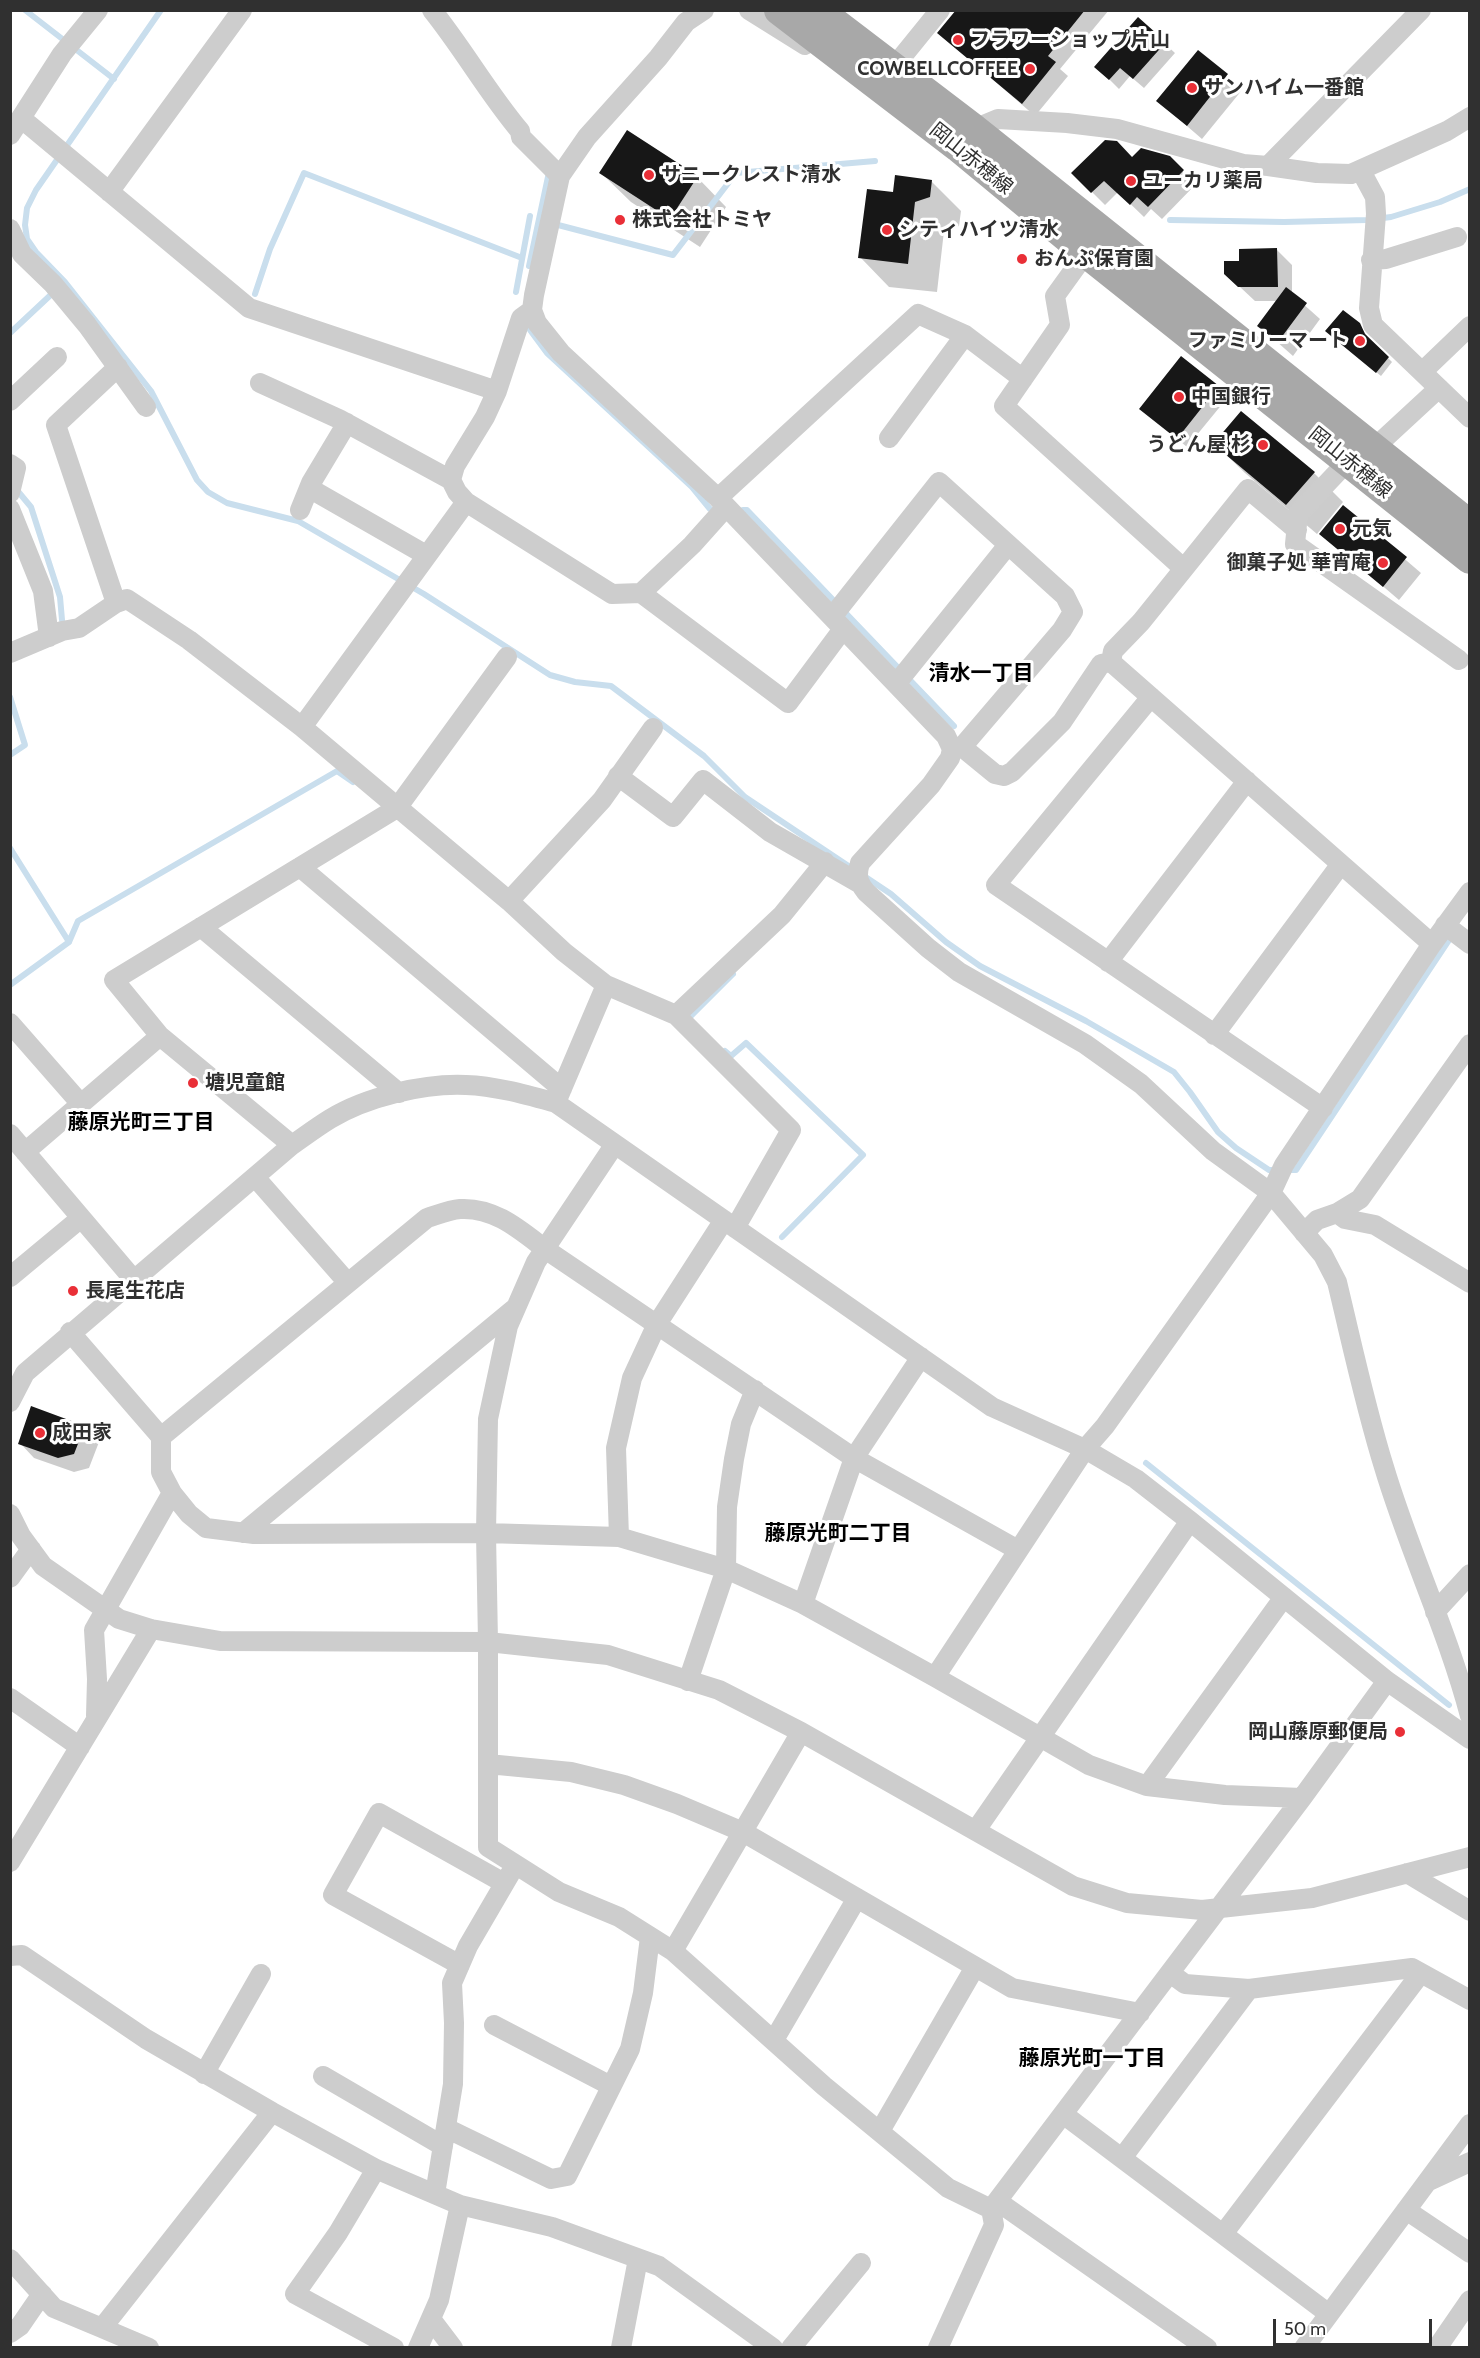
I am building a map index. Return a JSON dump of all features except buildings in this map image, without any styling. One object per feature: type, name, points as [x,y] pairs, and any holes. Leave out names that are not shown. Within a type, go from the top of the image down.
[{"type":"main road","name":"岡山赤穂線","points":[[779,10],[897,101],[966,138],[1361,455],[1470,559]]},
{"type":"main road","name":"岡山赤穂線","points":[[818,10],[840,22],[893,68],[1086,253],[1361,455],[1470,525]]},
{"type":"street","points":[[10,135],[70,45],[98,10]]},
{"type":"street","points":[[109,192],[242,10]]},
{"type":"street","points":[[432,10],[457,41],[493,98],[520,131],[521,137],[553,170]]},
{"type":"street","points":[[704,10],[686,22],[658,58],[587,137],[553,170],[550,223],[532,310],[537,323],[561,353],[722,502],[902,677],[957,748],[995,774],[1004,776],[1012,772],[1062,722],[1101,664],[1111,662]]},
{"type":"street","points":[[749,10],[897,101]]},
{"type":"street","points":[[893,68],[940,10]]},
{"type":"street","points":[[1268,166],[1416,12]]},
{"type":"street","points":[[966,138],[998,119],[1067,123],[1118,129],[1243,164],[1317,173],[1351,174],[1447,131],[1470,117]]},
{"type":"street","points":[[22,119],[249,308],[497,391]]},
{"type":"street","points":[[1361,171],[1375,196],[1376,219],[1369,308],[1373,325],[1470,418]]},
{"type":"street","points":[[10,229],[22,254],[56,288],[146,407]]},
{"type":"street","points":[[1371,260],[1386,259],[1457,237]]},
{"type":"street","points":[[1086,253],[1055,296],[1060,325],[1004,406],[1183,568]]},
{"type":"street","points":[[451,480],[455,466],[485,417],[497,391],[520,318],[532,310]]},
{"type":"street","points":[[641,593],[692,545],[722,502],[918,314],[965,335],[1023,379]]},
{"type":"street","points":[[1422,372],[1470,326]]},
{"type":"street","points":[[889,438],[965,335]]},
{"type":"street","points":[[10,400],[57,357]]},
{"type":"street","points":[[116,603],[56,425],[118,367]]},
{"type":"street","points":[[260,383],[347,423],[451,480],[457,492],[466,502],[612,594],[641,593],[788,703],[839,615],[939,482],[1065,596],[1073,612],[1062,630],[957,748],[931,785],[859,874]]},
{"type":"street","points":[[1439,388],[1361,455],[1298,514],[1295,544],[1459,660]]},
{"type":"street","points":[[300,510],[309,488],[347,423]]},
{"type":"street","points":[[309,488],[426,555]]},
{"type":"street","points":[[1111,662],[1113,651],[1142,622],[1248,489],[1297,530]]},
{"type":"street","points":[[302,727],[466,502]]},
{"type":"street","points":[[10,509],[43,591],[49,637]]},
{"type":"street","points":[[902,677],[1008,545]]},
{"type":"street","points":[[10,653],[62,631],[79,628],[127,598],[189,640],[302,727],[509,901],[564,952],[606,985],[676,1015],[791,1130],[730,1224],[657,1324],[632,1378],[615,1448],[618,1537]]},
{"type":"street","points":[[292,1145],[160,1036],[114,980],[397,808],[507,657]]},
{"type":"street","points":[[1111,662],[1432,944]]},
{"type":"street","points":[[1151,697],[996,885],[1323,1108]]},
{"type":"street","points":[[509,901],[602,800],[654,728]]},
{"type":"street","points":[[618,776],[673,817],[703,780],[770,832],[829,865],[859,874],[928,948],[959,972],[1094,1051],[1141,1084],[1213,1151],[1277,1179],[1304,1233],[1323,1255],[1336,1282],[1383,1467],[1460,1680],[1470,1716]]},
{"type":"street","points":[[1108,962],[1247,781]]},
{"type":"street","points":[[1214,1035],[1341,864]]},
{"type":"street","points":[[676,1015],[782,915],[829,865]]},
{"type":"street","points":[[300,867],[615,1144],[992,1407],[1085,1449],[1136,1479],[1387,1681],[1470,1739]]},
{"type":"street","points":[[935,1677],[1085,1449],[1105,1426],[1277,1179],[1432,944],[1470,892]]},
{"type":"street","points":[[1445,925],[1470,944]]},
{"type":"street","points":[[201,927],[399,1093]]},
{"type":"street","points":[[559,1096],[606,985]]},
{"type":"street","points":[[10,1023],[81,1104]]},
{"type":"street","points":[[26,1152],[160,1036]]},
{"type":"street","points":[[1304,1233],[1317,1220],[1337,1213],[1360,1199],[1470,1044]]},
{"type":"street","points":[[10,1402],[25,1373],[70,1332],[292,1145],[331,1118],[374,1098],[422,1088],[466,1085],[559,1096]]},
{"type":"street","points":[[10,1134],[134,1280]]},
{"type":"street","points":[[615,1144],[536,1262],[508,1326],[489,1419],[486,1533],[488,1847],[559,1892],[619,1917],[673,1951],[948,2188],[994,2205],[1207,2348]]},
{"type":"street","points":[[255,1177],[348,1283]]},
{"type":"street","points":[[161,1437],[427,1218],[459,1209],[486,1212],[509,1222],[545,1249],[854,1458],[1018,1550]]},
{"type":"street","points":[[1337,1213],[1345,1218],[1375,1225],[1470,1283]]},
{"type":"street","points":[[10,1277],[81,1218]]},
{"type":"street","points":[[243,1533],[516,1307]]},
{"type":"street","points":[[70,1332],[161,1437],[161,1472],[172,1492],[189,1514],[206,1528],[243,1533],[486,1533],[618,1537],[726,1569],[803,1604],[1089,1766],[1148,1786],[1225,1795],[1302,1798]]},
{"type":"street","points":[[803,1604],[854,1458],[921,1358]]},
{"type":"street","points":[[688,1681],[726,1569],[727,1507],[734,1459],[741,1424],[755,1390]]},
{"type":"street","points":[[96,1719],[98,1679],[94,1630],[172,1492]]},
{"type":"street","points":[[10,1514],[21,1536],[43,1566],[119,1619],[151,1629],[220,1641],[488,1642],[609,1655],[719,1690],[801,1732],[1073,1886],[1128,1903],[1218,1910],[1312,1898],[1470,1857]]},
{"type":"street","points":[[976,1830],[1190,1521]]},
{"type":"street","points":[[10,1578],[31,1549]]},
{"type":"street","points":[[1435,1612],[1470,1574]]},
{"type":"street","points":[[1148,1786],[1284,1597]]},
{"type":"street","points":[[10,1862],[151,1629]]},
{"type":"street","points":[[938,2348],[994,2225],[994,2205],[1302,1798],[1387,1681]]},
{"type":"street","points":[[10,1698],[80,1747]]},
{"type":"street","points":[[673,1951],[801,1732]]},
{"type":"street","points":[[488,1764],[571,1772],[624,1785],[677,1804],[743,1832],[1012,1988],[1140,2013]]},
{"type":"street","points":[[460,1965],[333,1896],[379,1813],[504,1883]]},
{"type":"street","points":[[435,2194],[453,2084],[452,1983],[468,1946],[515,1864]]},
{"type":"street","points":[[1407,1873],[1470,1911]]},
{"type":"street","points":[[774,2040],[857,1898]]},
{"type":"street","points":[[323,2076],[444,2137],[551,2179],[567,2176],[630,2049],[643,1993],[650,1937]]},
{"type":"street","points":[[10,1956],[22,1954],[146,2039],[204,2074],[376,2169],[460,2205],[552,2227],[659,2266],[773,2348]]},
{"type":"street","points":[[880,2131],[975,1967]]},
{"type":"street","points":[[1170,1973],[1185,1984],[1249,1989],[1412,1968],[1470,2000]]},
{"type":"street","points":[[1223,2234],[1421,1973]]},
{"type":"street","points":[[204,2074],[261,1974]]},
{"type":"street","points":[[1122,2158],[1249,1989]]},
{"type":"street","points":[[494,2025],[611,2086]]},
{"type":"street","points":[[102,2328],[272,2112]]},
{"type":"street","points":[[1063,2114],[1329,2314]]},
{"type":"street","points":[[1304,2348],[1470,2124]]},
{"type":"street","points":[[1427,2182],[1470,2162]]},
{"type":"street","points":[[376,2169],[338,2233],[295,2294],[394,2348]]},
{"type":"street","points":[[418,2348],[439,2300],[460,2205]]},
{"type":"street","points":[[1406,2210],[1470,2253]]},
{"type":"street","points":[[10,2259],[54,2308],[149,2348]]},
{"type":"street","points":[[621,2348],[638,2259]]},
{"type":"street","points":[[791,2348],[861,2263]]},
{"type":"street","points":[[10,2333],[20,2326],[42,2294]]},
{"type":"street","points":[[1437,2348],[1470,2300]]},
{"type":"street","points":[[431,2319],[453,2348]]},
{"type":"waterway","points":[[25,10],[114,79]]},
{"type":"waterway","points":[[161,10],[36,190],[27,208],[25,225],[27,239],[36,252],[65,282],[151,391],[197,480],[208,492],[227,503],[298,521],[424,594],[550,675],[575,682],[611,686],[704,756],[745,797],[853,869]]},
{"type":"waterway","points":[[539,220],[673,255],[736,173],[875,161]]},
{"type":"waterway","points":[[529,266],[549,172]]},
{"type":"waterway","points":[[255,294],[270,249],[304,173],[522,258]]},
{"type":"waterway","points":[[1170,220],[1284,222],[1367,220],[1391,217],[1440,202],[1470,189]]},
{"type":"waterway","points":[[516,292],[530,216]]},
{"type":"waterway","points":[[10,333],[56,290]]},
{"type":"waterway","points":[[530,330],[547,353],[692,487],[713,510]]},
{"type":"waterway","points":[[16,489],[31,507],[60,597],[62,620]]},
{"type":"waterway","points":[[743,510],[747,510],[954,726]]},
{"type":"waterway","points":[[10,697],[25,745],[10,755]]},
{"type":"waterway","points":[[69,942],[78,921],[337,771],[353,782]]},
{"type":"waterway","points":[[10,848],[69,942],[10,985]]},
{"type":"waterway","points":[[864,876],[891,894],[946,942],[980,966],[1086,1021],[1174,1072],[1218,1132],[1236,1148],[1269,1170],[1296,1170],[1449,940]]},
{"type":"waterway","points":[[686,1017],[689,1018],[733,974]]},
{"type":"waterway","points":[[725,1051],[731,1056],[746,1043],[863,1155],[782,1237]]},
{"type":"waterway","points":[[1146,1463],[1449,1705]]},
{"type":"place","name":"フラワーショップ片山","points":[[958,40]]},
{"type":"place","name":"COWBELLCOFFEE","points":[[1030,69]]},
{"type":"place","name":"サンハイム一番館","points":[[1192,88]]},
{"type":"place","name":"サニークレスト清水","points":[[649,175]]},
{"type":"place","name":"ユーカリ薬局","points":[[1131,181]]},
{"type":"place","name":"株式会社トミヤ","points":[[620,220]]},
{"type":"place","name":"シティハイツ清水","points":[[887,230]]},
{"type":"place","name":"おんぷ保育園","points":[[1022,259]]},
{"type":"place","name":"ファミリーマート","points":[[1360,341]]},
{"type":"place","name":"中国銀行","points":[[1179,397]]},
{"type":"place","name":"うどん屋 杉","points":[[1263,445]]},
{"type":"place","name":"元気","points":[[1340,529]]},
{"type":"place","name":"御菓子処 華宵庵","points":[[1383,563]]},
{"type":"place","name":"塘児童館","points":[[193,1083]]},
{"type":"place","name":"長尾生花店","points":[[73,1291]]},
{"type":"place","name":"成田家","points":[[40,1433]]},
{"type":"place","name":"岡山藤原郵便局","points":[[1400,1732]]},
{"type":"district","name":"清水一丁目","points":[[981,674]]},
{"type":"district","name":"藤原光町三丁目","points":[[141,1123]]},
{"type":"district","name":"藤原光町二丁目","points":[[838,1534]]},
{"type":"district","name":"藤原光町一丁目","points":[[1092,2059]]}]
